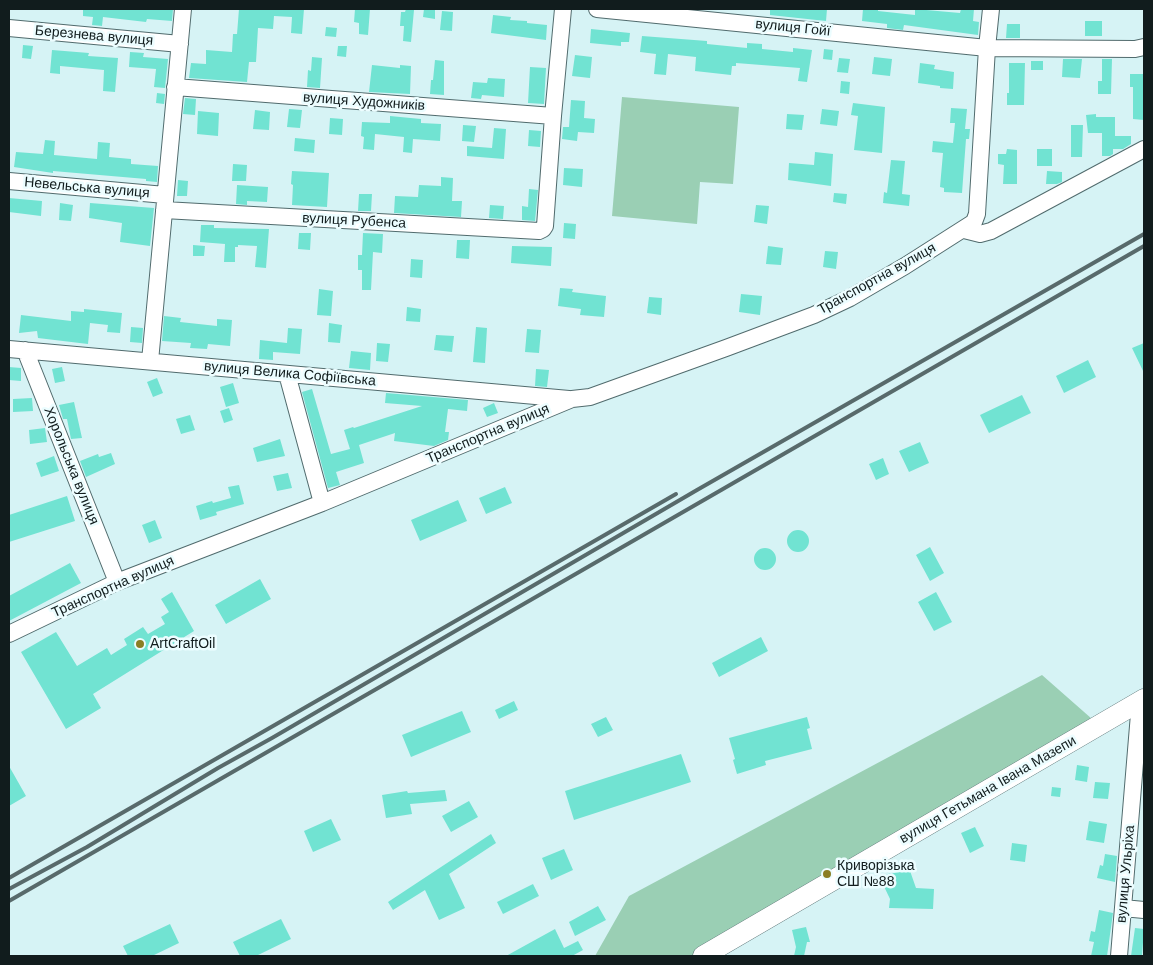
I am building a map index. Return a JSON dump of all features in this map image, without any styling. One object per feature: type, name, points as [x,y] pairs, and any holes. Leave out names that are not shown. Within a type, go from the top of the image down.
[{"type":"main road","name":"вулиця Гетьмана Івана Мазепи","points":[[703,956],[1142,700]]},
{"type":"street","points":[[150,361],[174,87],[183,9]]},
{"type":"street","points":[[553,116],[563,9]]},
{"type":"street","name":"вулиця Гойї","points":[[598,9],[988,48],[1135,49],[1144,47]]},
{"type":"street","name":"Транспортна вулиця","points":[[9,634],[117,582],[322,503],[572,399],[590,397],[814,315],[850,298],[964,230],[974,222],[977,214],[991,9]]},
{"type":"street","name":"Березнева вулиця","points":[[9,28],[180,44]]},
{"type":"street","name":"вулиця Художників","points":[[174,87],[553,116]]},
{"type":"street","name":"вулиця Рубенса","points":[[164,203],[539,231],[543,230],[545,226],[553,116]]},
{"type":"street","points":[[964,230],[980,234],[991,231],[1144,149]]},
{"type":"street","name":"Невельська вулиця","points":[[9,181],[164,203]]},
{"type":"street","name":"вулиця Велика Софіївська","points":[[17,349],[572,399]]},
{"type":"street","name":"Хорольська вулиця","points":[[17,349],[117,582]]},
{"type":"street","points":[[287,374],[322,503]]},
{"type":"street","name":"вулиця Ульріха","points":[[1119,956],[1124,908],[1137,837],[1142,700]]},
{"type":"street","points":[[1124,908],[1144,910]]},
{"type":"green space","points":[[622,97],[739,107],[733,184],[700,182],[697,224],[612,216]]},
{"type":"green space","points":[[1042,675],[1100,726],[706,956],[595,956],[629,896]]},
{"type":"building","points":[[83,9],[173,9],[172,21],[147,19],[146,22],[103,17],[102,26],[92,25],[93,17],[83,16]]},
{"type":"building","points":[[239,9],[304,9],[302,34],[291,33],[292,17],[274,16],[273,29],[258,28],[256,62],[249,62],[247,82],[189,78],[191,63],[206,64],[206,50],[232,52],[233,34],[237,34]]},
{"type":"building","points":[[355,9],[370,9],[368,35],[359,34],[359,23],[354,22]]},
{"type":"building","points":[[406,9],[414,10],[411,42],[403,41],[404,26],[400,26],[401,12],[405,12]]},
{"type":"building","points":[[424,9],[435,9],[435,19],[423,17]]},
{"type":"building","points":[[770,9],[827,9],[826,21],[770,15]]},
{"type":"building","points":[[863,9],[878,9],[878,11],[915,15],[915,9],[960,13],[961,9],[974,9],[973,21],[979,22],[978,35],[904,25],[903,30],[887,28],[887,24],[862,21]]},
{"type":"building","points":[[442,11],[453,12],[452,31],[440,30]]},
{"type":"building","points":[[493,15],[511,17],[510,20],[547,25],[546,40],[491,33]]},
{"type":"building","points":[[1085,21],[1102,21],[1102,36],[1085,36]]},
{"type":"building","points":[[1007,24],[1020,24],[1020,38],[1006,38]]},
{"type":"building","points":[[326,27],[337,28],[336,37],[325,36]]},
{"type":"building","points":[[591,29],[630,33],[629,42],[621,42],[621,46],[590,43]]},
{"type":"building","points":[[642,36],[707,41],[707,44],[747,48],[747,43],[762,44],[762,49],[793,52],[793,48],[812,50],[807,82],[798,81],[800,68],[736,63],[736,66],[732,66],[731,75],[695,71],[696,57],[668,54],[666,75],[654,74],[656,54],[640,52]]},
{"type":"building","points":[[23,45],[33,46],[31,59],[22,58]]},
{"type":"building","points":[[338,46],[347,46],[346,57],[337,56]]},
{"type":"building","points":[[824,49],[833,50],[832,60],[823,59]]},
{"type":"building","points":[[52,50],[89,53],[88,56],[118,58],[115,92],[103,91],[104,70],[60,66],[60,74],[50,73]]},
{"type":"building","points":[[130,52],[144,53],[143,57],[168,59],[165,88],[154,87],[156,69],[129,67]]},
{"type":"building","points":[[575,55],[592,57],[590,78],[572,76]]},
{"type":"building","points":[[312,57],[322,58],[320,88],[307,87],[308,70],[311,71]]},
{"type":"building","points":[[874,57],[892,59],[890,76],[872,74]]},
{"type":"building","points":[[839,58],[850,59],[848,73],[837,72]]},
{"type":"building","points":[[1063,59],[1082,59],[1080,78],[1062,77]]},
{"type":"building","points":[[1102,59],[1112,59],[1111,94],[1098,94],[1098,81],[1102,81]]},
{"type":"building","points":[[435,60],[444,61],[444,95],[430,94]]},
{"type":"building","points":[[1031,61],[1043,61],[1043,70],[1031,70]]},
{"type":"building","points":[[920,63],[935,65],[934,69],[954,72],[953,89],[918,83]]},
{"type":"building","points":[[1009,63],[1025,63],[1024,105],[1007,105]]},
{"type":"building","points":[[372,65],[400,68],[400,65],[411,66],[410,94],[369,92]]},
{"type":"building","points":[[530,67],[546,68],[544,104],[528,103]]},
{"type":"building","points":[[1130,74],[1144,74],[1144,120],[1133,119],[1133,87],[1130,87]]},
{"type":"building","points":[[488,78],[505,79],[504,97],[482,95],[481,99],[471,98],[473,82],[487,83]]},
{"type":"building","points":[[841,81],[850,82],[849,94],[840,93]]},
{"type":"building","points":[[157,93],[165,94],[164,104],[156,103]]},
{"type":"building","points":[[185,98],[196,99],[195,115],[183,114]]},
{"type":"building","points":[[571,100],[585,101],[584,118],[595,119],[594,133],[578,132],[577,141],[562,139],[563,127],[569,127]]},
{"type":"building","points":[[853,103],[885,107],[882,153],[854,150],[858,116],[851,115]]},
{"type":"building","points":[[951,108],[967,109],[965,129],[970,129],[969,139],[966,139],[962,193],[944,192],[944,188],[940,187],[943,153],[932,152],[933,141],[953,143],[955,123],[950,123]]},
{"type":"building","points":[[289,109],[302,110],[300,128],[287,127]]},
{"type":"building","points":[[822,109],[839,111],[837,126],[820,124]]},
{"type":"building","points":[[255,110],[270,112],[269,130],[253,129]]},
{"type":"building","points":[[198,111],[219,113],[218,136],[197,134]]},
{"type":"building","points":[[787,114],[804,115],[802,130],[786,129]]},
{"type":"building","points":[[1096,114],[1096,117],[1115,117],[1115,136],[1131,136],[1131,144],[1123,149],[1113,149],[1113,154],[1110,156],[1102,156],[1102,133],[1088,133],[1086,115]]},
{"type":"building","points":[[390,116],[421,119],[421,123],[441,124],[440,141],[413,139],[412,153],[403,152],[404,137],[375,134],[374,150],[363,149],[364,137],[361,136],[362,122],[390,123]]},
{"type":"building","points":[[330,118],[343,119],[342,135],[329,134]]},
{"type":"building","points":[[463,125],[476,126],[474,142],[462,141]]},
{"type":"building","points":[[1071,125],[1083,125],[1082,157],[1071,157]]},
{"type":"building","points":[[494,128],[506,129],[504,159],[467,156],[467,146],[492,148]]},
{"type":"building","points":[[529,130],[541,131],[540,147],[528,146]]},
{"type":"building","points":[[295,138],[315,140],[314,153],[294,151]]},
{"type":"building","points":[[45,140],[55,141],[54,155],[97,159],[98,142],[110,143],[109,157],[131,159],[131,164],[158,166],[157,182],[146,181],[146,179],[53,171],[53,173],[14,167],[16,152],[43,154]]},
{"type":"building","points":[[1007,149],[1017,150],[1017,184],[1003,184],[1004,165],[998,164],[998,154],[1006,154]]},
{"type":"building","points":[[1037,149],[1052,149],[1052,166],[1037,166]]},
{"type":"building","points":[[815,152],[833,154],[831,186],[788,180],[789,163],[814,165]]},
{"type":"building","points":[[891,160],[905,161],[902,194],[910,195],[909,206],[883,203],[884,192],[887,193]]},
{"type":"building","points":[[233,164],[247,165],[246,181],[232,181]]},
{"type":"building","points":[[564,168],[583,169],[582,187],[563,185]]},
{"type":"building","points":[[292,171],[329,173],[327,207],[292,205]]},
{"type":"building","points":[[1047,171],[1062,172],[1062,182],[1046,184]]},
{"type":"building","points":[[441,177],[453,178],[452,201],[462,201],[461,217],[394,213],[395,196],[418,197],[419,185],[441,186]]},
{"type":"building","points":[[178,180],[188,181],[187,196],[177,196]]},
{"type":"building","points":[[237,185],[268,187],[267,202],[247,201],[247,205],[236,204]]},
{"type":"building","points":[[529,189],[538,190],[535,221],[522,220],[522,206],[528,207]]},
{"type":"building","points":[[834,193],[847,194],[846,204],[833,202]]},
{"type":"building","points":[[359,194],[372,194],[371,211],[358,211]]},
{"type":"building","points":[[9,198],[42,201],[41,216],[9,212]]},
{"type":"building","points":[[60,203],[73,205],[71,221],[59,220]]},
{"type":"building","points":[[90,203],[154,208],[150,246],[120,242],[122,223],[89,218]]},
{"type":"building","points":[[490,205],[504,206],[503,219],[489,218]]},
{"type":"building","points":[[756,205],[769,206],[767,224],[754,222]]},
{"type":"building","points":[[564,223],[576,224],[575,239],[563,238]]},
{"type":"building","points":[[201,225],[214,225],[214,228],[269,229],[266,268],[255,267],[257,246],[238,245],[238,247],[235,247],[235,262],[224,262],[225,244],[200,242]]},
{"type":"building","points":[[299,233],[311,233],[310,250],[298,249]]},
{"type":"building","points":[[363,233],[383,234],[382,253],[373,252],[371,290],[362,290],[362,270],[358,270],[358,255],[362,255]]},
{"type":"building","points":[[457,240],[470,240],[469,259],[456,258]]},
{"type":"building","points":[[193,245],[205,246],[204,256],[193,256]]},
{"type":"building","points":[[512,246],[552,247],[551,266],[511,263]]},
{"type":"building","points":[[768,246],[783,248],[781,265],[766,264]]},
{"type":"building","points":[[825,251],[838,252],[836,269],[823,267]]},
{"type":"building","points":[[411,259],[423,260],[422,278],[410,277]]},
{"type":"building","points":[[560,288],[573,289],[572,292],[606,296],[604,317],[580,315],[581,309],[558,306]]},
{"type":"building","points":[[319,289],[333,291],[331,316],[317,315]]},
{"type":"building","points":[[741,294],[762,296],[760,315],[739,312]]},
{"type":"building","points":[[649,297],[662,298],[661,315],[647,313]]},
{"type":"building","points":[[407,307],[421,309],[420,322],[406,321]]},
{"type":"building","points":[[84,309],[122,313],[120,333],[107,332],[108,325],[90,323],[88,344],[38,338],[37,331],[19,333],[21,315],[71,321],[71,311],[84,312]]},
{"type":"building","points":[[164,316],[181,318],[180,322],[217,326],[217,319],[232,320],[230,346],[208,344],[207,349],[190,348],[191,343],[162,341]]},
{"type":"building","points":[[329,323],[342,325],[340,343],[328,342]]},
{"type":"building","points":[[131,327],[143,328],[142,343],[130,342]]},
{"type":"building","points":[[476,327],[487,328],[485,363],[473,362]]},
{"type":"building","points":[[288,328],[302,329],[300,354],[273,352],[273,360],[259,359],[260,340],[287,343]]},
{"type":"building","points":[[527,329],[541,330],[539,353],[525,352]]},
{"type":"building","points":[[436,335],[454,336],[452,352],[434,350]]},
{"type":"building","points":[[377,343],[390,344],[388,362],[376,361]]},
{"type":"building","points":[[1144,343],[1144,373],[1132,348]]},
{"type":"building","points":[[351,351],[371,353],[370,370],[349,368]]},
{"type":"building","points":[[1088,360],[1096,377],[1064,393],[1056,376]]},
{"type":"building","points":[[9,367],[21,368],[21,381],[9,380]]},
{"type":"building","points":[[62,367],[65,381],[55,383],[52,369]]},
{"type":"building","points":[[536,369],[549,370],[547,387],[535,386]]},
{"type":"building","points":[[157,378],[163,393],[153,397],[147,382]]},
{"type":"building","points":[[233,383],[239,403],[226,407],[220,387]]},
{"type":"building","points":[[312,389],[331,454],[350,449],[344,430],[422,406],[385,403],[386,393],[468,400],[467,411],[448,409],[445,432],[449,432],[448,440],[434,446],[394,441],[395,433],[359,445],[364,463],[336,472],[340,485],[328,488],[302,392]]},
{"type":"building","points":[[1022,395],[1031,413],[989,433],[980,415]]},
{"type":"building","points":[[32,398],[33,411],[13,412],[13,399]]},
{"type":"building","points":[[74,402],[82,438],[71,439],[67,419],[63,419],[59,405]]},
{"type":"building","points":[[494,403],[498,413],[487,417],[483,408]]},
{"type":"building","points":[[229,408],[233,420],[224,423],[220,411]]},
{"type":"building","points":[[190,415],[195,430],[181,434],[176,419]]},
{"type":"building","points":[[45,428],[47,442],[30,444],[29,430]]},
{"type":"building","points":[[280,439],[285,456],[257,462],[253,448]]},
{"type":"building","points":[[920,442],[929,463],[909,472],[899,451]]},
{"type":"building","points":[[111,453],[115,464],[86,477],[80,461],[98,454],[99,457]]},
{"type":"building","points":[[54,456],[59,471],[41,477],[36,463]]},
{"type":"building","points":[[883,458],[889,474],[876,480],[869,464]]},
{"type":"building","points":[[288,473],[292,488],[277,491],[273,476]]},
{"type":"building","points":[[239,485],[244,504],[216,512],[217,515],[200,520],[196,506],[231,498],[228,487]]},
{"type":"building","points":[[505,487],[512,503],[486,514],[479,498]]},
{"type":"building","points":[[67,496],[75,521],[9,542],[9,515]]},
{"type":"building","points":[[458,500],[467,521],[420,541],[411,520]]},
{"type":"building","points":[[155,520],[162,538],[149,543],[142,525]]},
{"type":"building","points":[[798,530],[806,533],[809,541],[806,549],[798,552],[790,549],[787,541],[790,533]]},
{"type":"building","points":[[930,547],[944,573],[930,581],[916,555]]},
{"type":"building","points":[[765,548],[773,551],[776,559],[773,567],[765,570],[757,567],[754,559],[757,551]]},
{"type":"building","points":[[70,563],[81,583],[9,621],[9,596]]},
{"type":"building","points":[[260,579],[271,599],[226,624],[215,605]]},
{"type":"building","points":[[172,592],[194,631],[93,694],[101,708],[66,729],[21,652],[56,632],[77,666],[107,648],[111,655],[127,645],[124,639],[143,627],[148,634],[165,624],[161,617],[169,612],[161,599]]},
{"type":"building","points":[[936,592],[952,622],[934,631],[918,602]]},
{"type":"building","points":[[761,637],[768,651],[719,677],[712,663]]},
{"type":"building","points":[[514,701],[518,710],[499,719],[495,710]]},
{"type":"building","points":[[462,711],[471,732],[411,757],[402,735]]},
{"type":"building","points":[[606,717],[613,730],[598,737],[591,724]]},
{"type":"building","points":[[807,717],[810,728],[807,729],[812,749],[765,761],[766,765],[737,774],[729,738]]},
{"type":"building","points":[[681,754],[691,782],[574,820],[565,791]]},
{"type":"building","points":[[1077,765],[1089,767],[1087,782],[1075,780]]},
{"type":"building","points":[[9,766],[26,796],[9,806]]},
{"type":"building","points":[[1095,782],[1110,783],[1108,799],[1093,798]]},
{"type":"building","points":[[1052,787],[1061,788],[1060,797],[1051,796]]},
{"type":"building","points":[[445,790],[447,801],[410,804],[412,814],[386,818],[382,795],[407,791],[408,793]]},
{"type":"building","points":[[469,801],[478,817],[451,832],[442,816]]},
{"type":"building","points":[[331,819],[341,840],[313,852],[304,831]]},
{"type":"building","points":[[1089,821],[1107,824],[1104,843],[1086,840]]},
{"type":"building","points":[[975,827],[984,846],[970,853],[961,833]]},
{"type":"building","points":[[491,834],[496,843],[449,874],[465,908],[439,920],[425,890],[393,910],[388,902]]},
{"type":"building","points":[[1012,843],[1027,845],[1025,862],[1010,860]]},
{"type":"building","points":[[564,849],[573,870],[551,880],[542,858]]},
{"type":"building","points":[[1105,854],[1117,856],[1115,882],[1097,878],[1100,865],[1103,866]]},
{"type":"building","points":[[909,868],[916,888],[934,889],[933,909],[889,908],[890,899],[880,878]]},
{"type":"building","points":[[533,884],[539,896],[503,914],[497,902]]},
{"type":"building","points":[[598,906],[606,920],[575,936],[569,922]]},
{"type":"building","points":[[1099,910],[1113,913],[1107,956],[1091,956],[1094,942],[1089,941],[1091,931],[1095,932]]},
{"type":"building","points":[[281,919],[291,939],[256,956],[240,956],[233,942]]},
{"type":"building","points":[[170,924],[179,943],[152,956],[128,956],[123,946]]},
{"type":"building","points":[[806,927],[810,942],[807,942],[804,956],[794,956],[796,947],[792,930]]},
{"type":"building","points":[[1135,928],[1144,929],[1142,956],[1131,956]]},
{"type":"building","points":[[555,929],[564,948],[578,941],[583,950],[572,956],[506,956]]},
{"type":"railway","points":[[9,889],[87,847],[218,768],[697,490],[1144,234]]},
{"type":"railway","points":[[9,901],[1144,246]]},
{"type":"railway","points":[[9,878],[676,494]]},
{"type":"place","name":"ArtCraftOil","points":[[140,644]]},
{"type":"place","name":"Криворізька СШ №88","points":[[827,874]]}]
